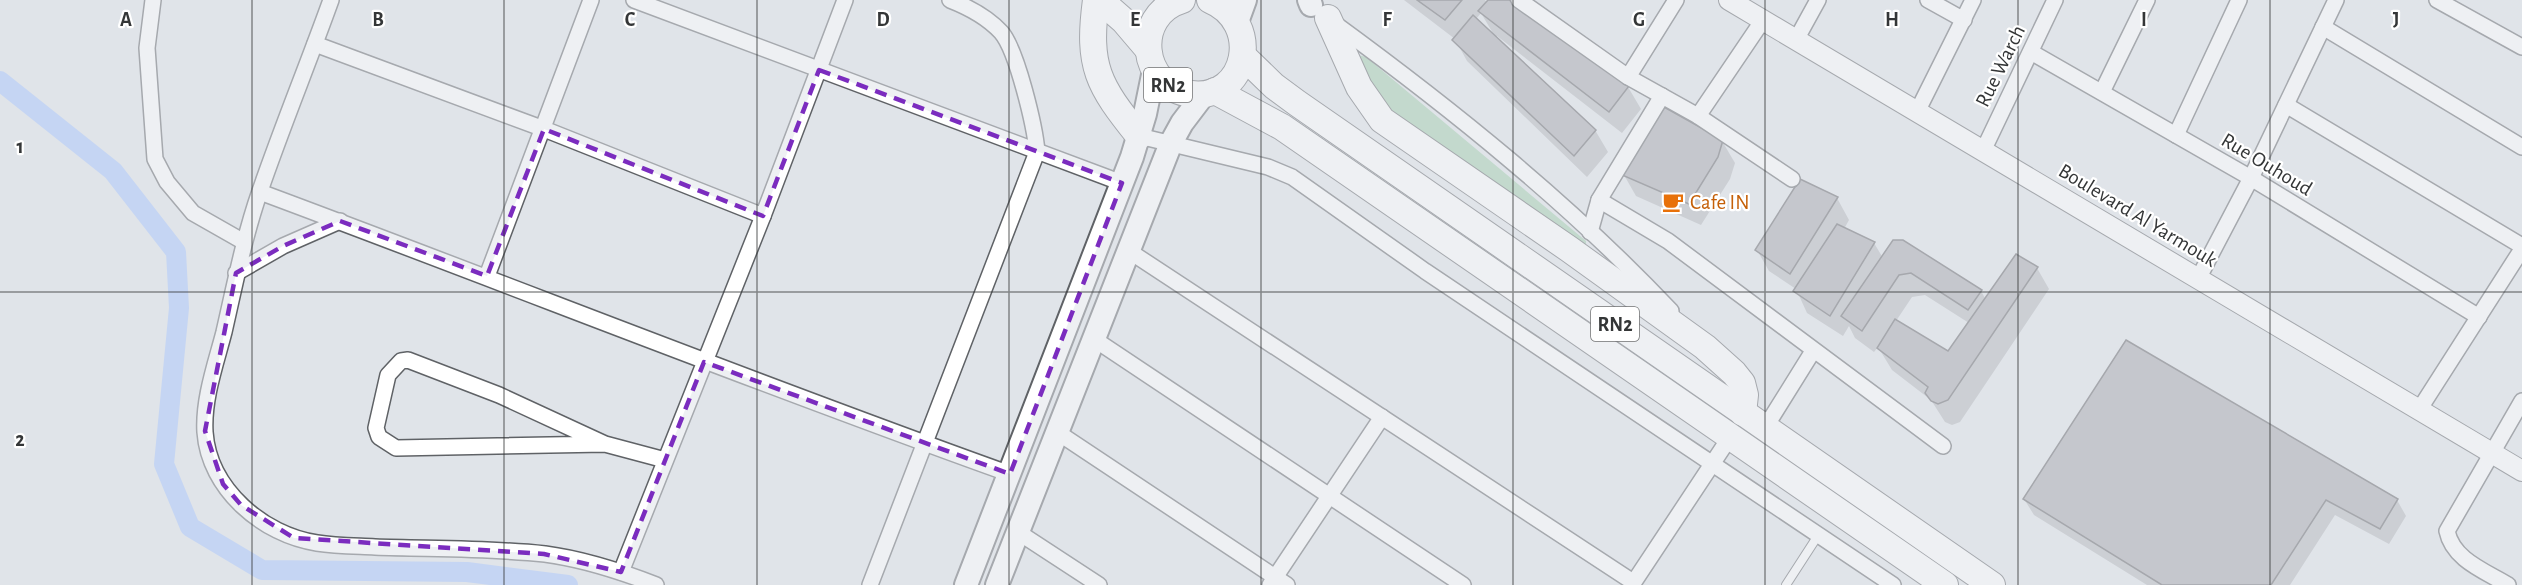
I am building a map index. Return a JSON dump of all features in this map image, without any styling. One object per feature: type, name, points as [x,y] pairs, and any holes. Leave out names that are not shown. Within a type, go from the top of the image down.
[{"type":"highway","name":"RN2","points":[[1098,0],[1124,21],[1170,87],[1192,94],[1209,92],[1233,77],[1243,56],[1274,86],[1297,103],[1992,585]]},
{"type":"highway","points":[[1098,0],[1092,40],[1096,68],[1110,101],[1139,136]]},
{"type":"highway","points":[[1210,0],[1241,11],[1243,56]]},
{"type":"highway","name":"RN2","points":[[1151,59],[1152,25],[1167,7],[1176,1]]},
{"type":"highway","points":[[1313,6],[1370,105],[1382,120],[1705,346],[1742,383],[1745,395],[1743,413]]},
{"type":"highway","name":"RN2","points":[[1209,92],[1282,127],[1938,583]]},
{"type":"main road","points":[[966,585],[1139,136],[1151,59]]},
{"type":"main road","points":[[997,585],[1171,143],[1182,123],[1209,92]]},
{"type":"street","points":[[153,0],[147,48],[155,159],[167,182],[193,213],[244,242]]},
{"type":"street","points":[[331,0],[260,192],[236,273],[208,399],[205,432],[211,457],[223,484],[241,505],[270,526],[286,534],[318,543],[544,554],[579,560],[656,585]]},
{"type":"street","points":[[487,276],[591,0]]},
{"type":"street","points":[[634,0],[669,6],[819,70],[1122,183]]},
{"type":"street","points":[[621,572],[763,216],[845,0]]},
{"type":"street","points":[[870,585],[1037,152],[1036,137],[1013,54],[1002,33],[963,5],[950,0]]},
{"type":"street","points":[[1519,0],[1628,77],[1698,116],[1792,179]]},
{"type":"street","points":[[1628,77],[1676,0]]},
{"type":"street","name":"Boulevard Al Yarmouk","points":[[1729,0],[2522,471]]},
{"type":"street","points":[[1796,40],[1818,0]]},
{"type":"street","points":[[1928,0],[1964,20]]},
{"type":"street","points":[[1917,112],[1973,0]]},
{"type":"street","name":"Rue Warch","points":[[1983,151],[2055,0]]},
{"type":"street","points":[[2102,92],[2146,0]]},
{"type":"street","points":[[2176,135],[2239,0]]},
{"type":"street","points":[[2198,279],[2251,178],[2336,0]]},
{"type":"street","points":[[2437,0],[2522,47]]},
{"type":"street","points":[[1313,6],[1482,137],[1590,232],[1705,346]]},
{"type":"street","points":[[1698,116],[1763,20]]},
{"type":"street","points":[[2323,27],[2522,147]]},
{"type":"street","points":[[315,44],[544,129],[763,216]]},
{"type":"street","name":"Rue Ouhoud","points":[[2031,52],[2251,178],[2479,317]]},
{"type":"street","points":[[1590,232],[1599,200],[1662,96]]},
{"type":"street","points":[[2286,105],[2522,248],[2419,410]]},
{"type":"street","points":[[1139,136],[1268,167],[1292,177],[1425,271],[1713,462],[1893,585]]},
{"type":"street","points":[[260,192],[487,276],[704,362],[1010,474]]},
{"type":"street","points":[[1599,200],[1668,242],[1943,446]]},
{"type":"street","points":[[236,273],[283,246],[340,221]]},
{"type":"street","points":[[1129,251],[1633,584],[1730,437]]},
{"type":"street","points":[[1094,339],[1463,585]]},
{"type":"street","points":[[1765,428],[1813,351]]},
{"type":"street","points":[[605,444],[396,448],[379,437],[376,428],[388,375],[401,361],[408,360],[500,395],[605,444],[665,460]]},
{"type":"street","points":[[2508,585],[2462,558],[2449,543],[2447,531],[2522,401]]},
{"type":"street","points":[[1057,432],[1278,582],[1329,496],[1382,417]]},
{"type":"street","points":[[1018,532],[1099,585]]},
{"type":"lane","points":[[1785,585],[1819,534]]},
{"type":"highlighted area","points":[[819,70],[1122,183],[1010,474],[704,362],[621,572],[544,554],[294,538],[241,505],[223,484],[205,431],[236,273],[283,246],[340,221],[487,276],[544,129],[763,216]]},
{"type":"green space","points":[[1358,55],[1366,57],[1586,241],[1586,246],[1385,110],[1372,95]]},
{"type":"building","points":[[1417,0],[1462,0],[1445,20]]},
{"type":"building","points":[[1488,0],[1509,0],[1629,86],[1609,112],[1478,11]]},
{"type":"building","points":[[1473,15],[1596,130],[1574,156],[1452,40]]},
{"type":"building","points":[[1664,107],[1723,140],[1718,157],[1689,204],[1622,175]]},
{"type":"building","points":[[1800,179],[1838,197],[1790,274],[1755,250]]},
{"type":"building","points":[[1837,224],[1875,242],[1830,316],[1793,291]]},
{"type":"building","points":[[1893,240],[1903,240],[1982,290],[1968,310],[1911,273],[1899,275],[1862,331],[1841,316]]},
{"type":"building","points":[[2016,254],[2038,267],[1948,400],[1938,404],[1931,401],[1925,393],[1928,387],[1877,348],[1895,319],[1948,351]]},
{"type":"building","points":[[2126,340],[2398,499],[2380,529],[2326,500],[2271,585],[2162,585],[2023,499]]},
{"type":"waterway","points":[[0,81],[113,171],[176,252],[179,308],[164,464],[190,527],[262,570],[467,572],[568,585]]},
{"type":"place","name":"Cafe IN","points":[[1673,202]]}]
